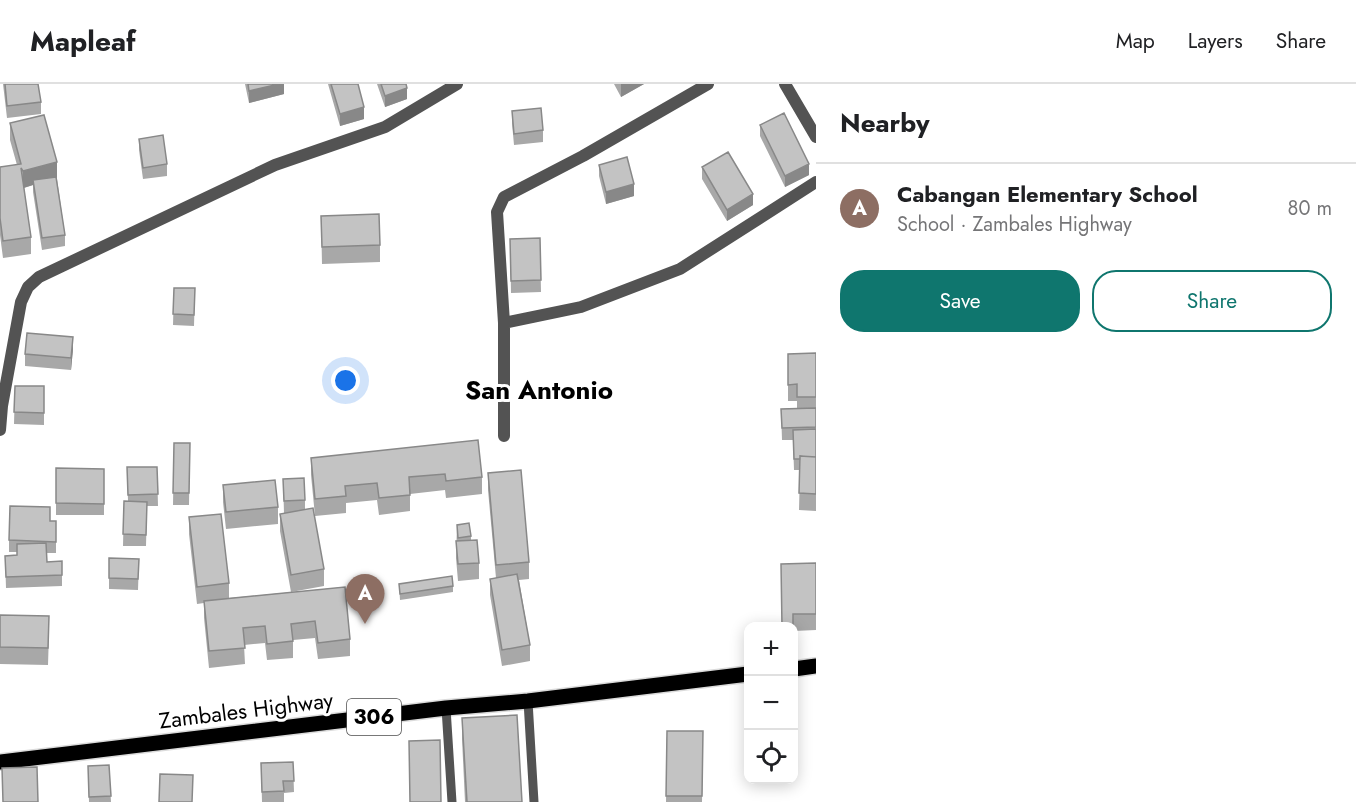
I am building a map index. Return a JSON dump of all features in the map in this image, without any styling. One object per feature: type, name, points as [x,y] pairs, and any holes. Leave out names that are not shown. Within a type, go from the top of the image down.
[{"type":"main road","points":[[798,668],[816,666]]},
{"type":"main road","name":"Zambales Highway","points":[[0,762],[744,674]]},
{"type":"street","points":[[0,430],[1,406],[21,302],[28,287],[39,277],[275,165],[385,127],[457,84]]},
{"type":"street","points":[[504,436],[504,323],[497,212],[504,197],[583,156],[708,84]]},
{"type":"street","points":[[785,84],[816,137]]},
{"type":"street","points":[[504,323],[581,307],[680,268],[816,182]]},
{"type":"lane","points":[[528,701],[534,802]]},
{"type":"lane","points":[[446,708],[452,802]]},
{"type":"building","points":[[5,84],[38,84],[41,102],[7,106]]},
{"type":"building","points":[[248,84],[279,84],[249,91]]},
{"type":"building","points":[[331,84],[358,84],[364,107],[340,114]]},
{"type":"building","points":[[381,84],[406,84],[407,88],[385,96]]},
{"type":"building","points":[[541,108],[543,130],[514,134],[512,111]]},
{"type":"building","points":[[784,113],[809,164],[785,176],[760,125]]},
{"type":"building","points":[[44,115],[57,162],[23,171],[21,168],[31,237],[3,241],[0,218],[0,167],[21,164],[10,123]]},
{"type":"building","points":[[163,135],[167,164],[143,168],[139,139]]},
{"type":"building","points":[[728,152],[753,194],[727,210],[702,167]]},
{"type":"building","points":[[627,157],[634,184],[606,192],[599,165]]},
{"type":"building","points":[[56,177],[65,235],[42,238],[33,180]]},
{"type":"building","points":[[379,214],[380,245],[322,247],[321,216]]},
{"type":"building","points":[[540,238],[541,280],[511,281],[510,239]]},
{"type":"building","points":[[174,288],[195,288],[194,315],[173,314]]},
{"type":"building","points":[[27,333],[73,337],[71,358],[25,354]]},
{"type":"building","points":[[816,353],[816,397],[797,397],[797,384],[788,385],[788,354]]},
{"type":"building","points":[[15,386],[44,386],[44,413],[14,412]]},
{"type":"building","points":[[816,408],[816,427],[782,428],[781,409]]},
{"type":"building","points":[[816,429],[816,457],[800,456],[800,459],[794,459],[793,430]]},
{"type":"building","points":[[478,440],[482,477],[446,481],[445,474],[409,477],[410,495],[379,498],[377,483],[345,486],[346,496],[315,499],[311,458]]},
{"type":"building","points":[[174,443],[190,443],[189,493],[173,493]]},
{"type":"building","points":[[800,456],[816,457],[816,494],[799,493]]},
{"type":"building","points":[[127,467],[157,467],[158,494],[128,495]]},
{"type":"building","points":[[56,468],[104,469],[104,504],[56,503]]},
{"type":"building","points":[[521,470],[529,562],[496,565],[488,473]]},
{"type":"building","points":[[304,478],[305,500],[284,501],[283,479]]},
{"type":"building","points":[[275,480],[278,507],[226,512],[223,485]]},
{"type":"building","points":[[124,501],[147,502],[146,535],[123,534]]},
{"type":"building","points":[[10,506],[50,507],[50,521],[56,521],[56,542],[9,540]]},
{"type":"building","points":[[313,508],[324,569],[291,575],[280,514]]},
{"type":"building","points":[[221,514],[229,583],[197,587],[189,517]]},
{"type":"building","points":[[469,523],[471,536],[458,538],[457,525]]},
{"type":"building","points":[[477,540],[479,563],[458,564],[456,541]]},
{"type":"building","points":[[46,543],[47,562],[62,561],[62,575],[6,577],[5,556],[17,555],[17,544]]},
{"type":"building","points":[[109,558],[139,559],[138,579],[109,578]]},
{"type":"building","points":[[816,563],[816,614],[793,614],[793,622],[782,622],[781,564]]},
{"type":"building","points":[[517,574],[530,645],[502,650],[490,579]]},
{"type":"building","points":[[452,576],[453,586],[400,594],[399,584]]},
{"type":"building","points":[[345,587],[350,639],[318,643],[315,621],[291,624],[293,641],[267,644],[265,626],[243,628],[245,648],[209,651],[204,601]]},
{"type":"building","points":[[0,615],[49,616],[48,648],[0,647]]},
{"type":"building","points":[[517,715],[522,802],[467,802],[462,718]]},
{"type":"building","points":[[667,731],[703,731],[702,796],[666,796]]},
{"type":"building","points":[[440,740],[441,802],[410,802],[409,741]]},
{"type":"building","points":[[293,762],[294,781],[283,781],[284,791],[262,792],[261,763]]},
{"type":"building","points":[[109,765],[111,796],[89,797],[88,766]]},
{"type":"building","points":[[37,767],[38,802],[3,802],[2,768]]},
{"type":"building","points":[[160,774],[193,775],[192,802],[159,802]]},
{"type":"place","name":"Cabangan Elementary School","points":[[365,624]]},
{"type":"district","name":"San Antonio","points":[[539,390]]}]
